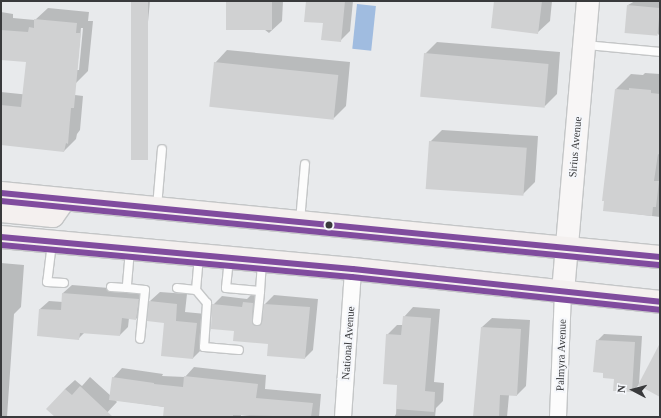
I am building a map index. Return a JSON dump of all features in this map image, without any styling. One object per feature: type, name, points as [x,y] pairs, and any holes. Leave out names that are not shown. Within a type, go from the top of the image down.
[{"type":"main road","points":[[1,193],[660,257]]},
{"type":"main road","points":[[1,211],[53,216],[64,200]]},
{"type":"main road","points":[[1,237],[130,250],[353,269],[660,302]]},
{"type":"street","name":"Sirius Avenue","points":[[564,292],[566,248],[588,1]]},
{"type":"street","name":"National Avenue","points":[[343,417],[353,269]]},
{"type":"street","name":"Palmyra Avenue","points":[[558,417],[564,292]]},
{"type":"lane","points":[[583,45],[660,52]]},
{"type":"lane","points":[[157,208],[162,149]]},
{"type":"lane","points":[[300,221],[304,164]]},
{"type":"lane","points":[[52,242],[47,282],[64,283]]},
{"type":"lane","points":[[127,288],[130,250]]},
{"type":"lane","points":[[196,290],[199,256]]},
{"type":"lane","points":[[229,258],[226,288],[260,291]]},
{"type":"lane","points":[[257,321],[262,261]]},
{"type":"lane","points":[[111,287],[146,290],[140,339]]},
{"type":"lane","points":[[177,288],[196,290],[207,303],[204,347],[239,350]]},
{"type":"water","points":[[357,4],[376,6],[371,51],[352,49]]},
{"type":"building","points":[[131,1],[148,1],[148,160],[131,160]]},
{"type":"building","points":[[226,1],[272,1],[272,30],[226,30]]},
{"type":"building","points":[[306,1],[345,1],[341,42],[321,40],[323,23],[304,22]]},
{"type":"building","points":[[494,1],[542,1],[538,34],[491,28]]},
{"type":"building","points":[[627,5],[660,8],[657,36],[625,33]]},
{"type":"building","points":[[34,19],[77,23],[76,33],[81,33],[74,108],[71,108],[68,144],[66,143],[64,152],[1,145],[1,105],[21,107],[26,62],[1,60],[1,30],[28,32],[29,27],[34,28]]},
{"type":"building","points":[[424,53],[549,64],[545,108],[420,97]]},
{"type":"building","points":[[214,62],[338,75],[334,120],[209,107]]},
{"type":"building","points":[[629,88],[651,90],[651,93],[660,94],[660,155],[658,154],[654,181],[659,181],[656,207],[653,207],[652,216],[603,211],[604,201],[602,201],[615,89],[629,90]]},
{"type":"building","points":[[429,141],[527,148],[523,196],[426,189]]},
{"type":"building","points":[[62,293],[139,299],[136,320],[122,318],[120,336],[80,333],[79,340],[37,336],[39,309],[61,310]]},
{"type":"building","points":[[149,301],[177,304],[176,321],[197,323],[193,359],[161,356],[164,323],[147,321]]},
{"type":"building","points":[[243,302],[253,303],[252,321],[254,325],[257,326],[262,322],[264,304],[310,307],[305,359],[267,356],[268,344],[233,341],[234,331],[211,329],[212,304],[242,307]]},
{"type":"building","points":[[403,316],[431,318],[425,391],[435,392],[434,412],[396,409],[397,385],[383,384],[386,334],[401,335]]},
{"type":"building","points":[[481,327],[521,329],[517,396],[500,395],[499,417],[473,417]]},
{"type":"building","points":[[596,340],[635,342],[632,392],[613,391],[614,379],[603,378],[603,373],[593,372]]},
{"type":"building","points":[[660,343],[660,397],[638,385]]},
{"type":"building","points":[[184,376],[258,384],[256,398],[313,403],[311,417],[233,415],[233,417],[163,417],[164,407],[109,400],[112,377],[183,387]]},
{"type":"building","points":[[80,386],[113,417],[55,417],[46,409],[65,389],[72,395]]},
{"type":"transit line","points":[[1,193],[660,257]]},
{"type":"transit line","points":[[1,201],[659,265]]},
{"type":"transit line","points":[[1,237],[353,269],[660,302]]},
{"type":"transit line","points":[[1,245],[352,277],[659,310]]}]
